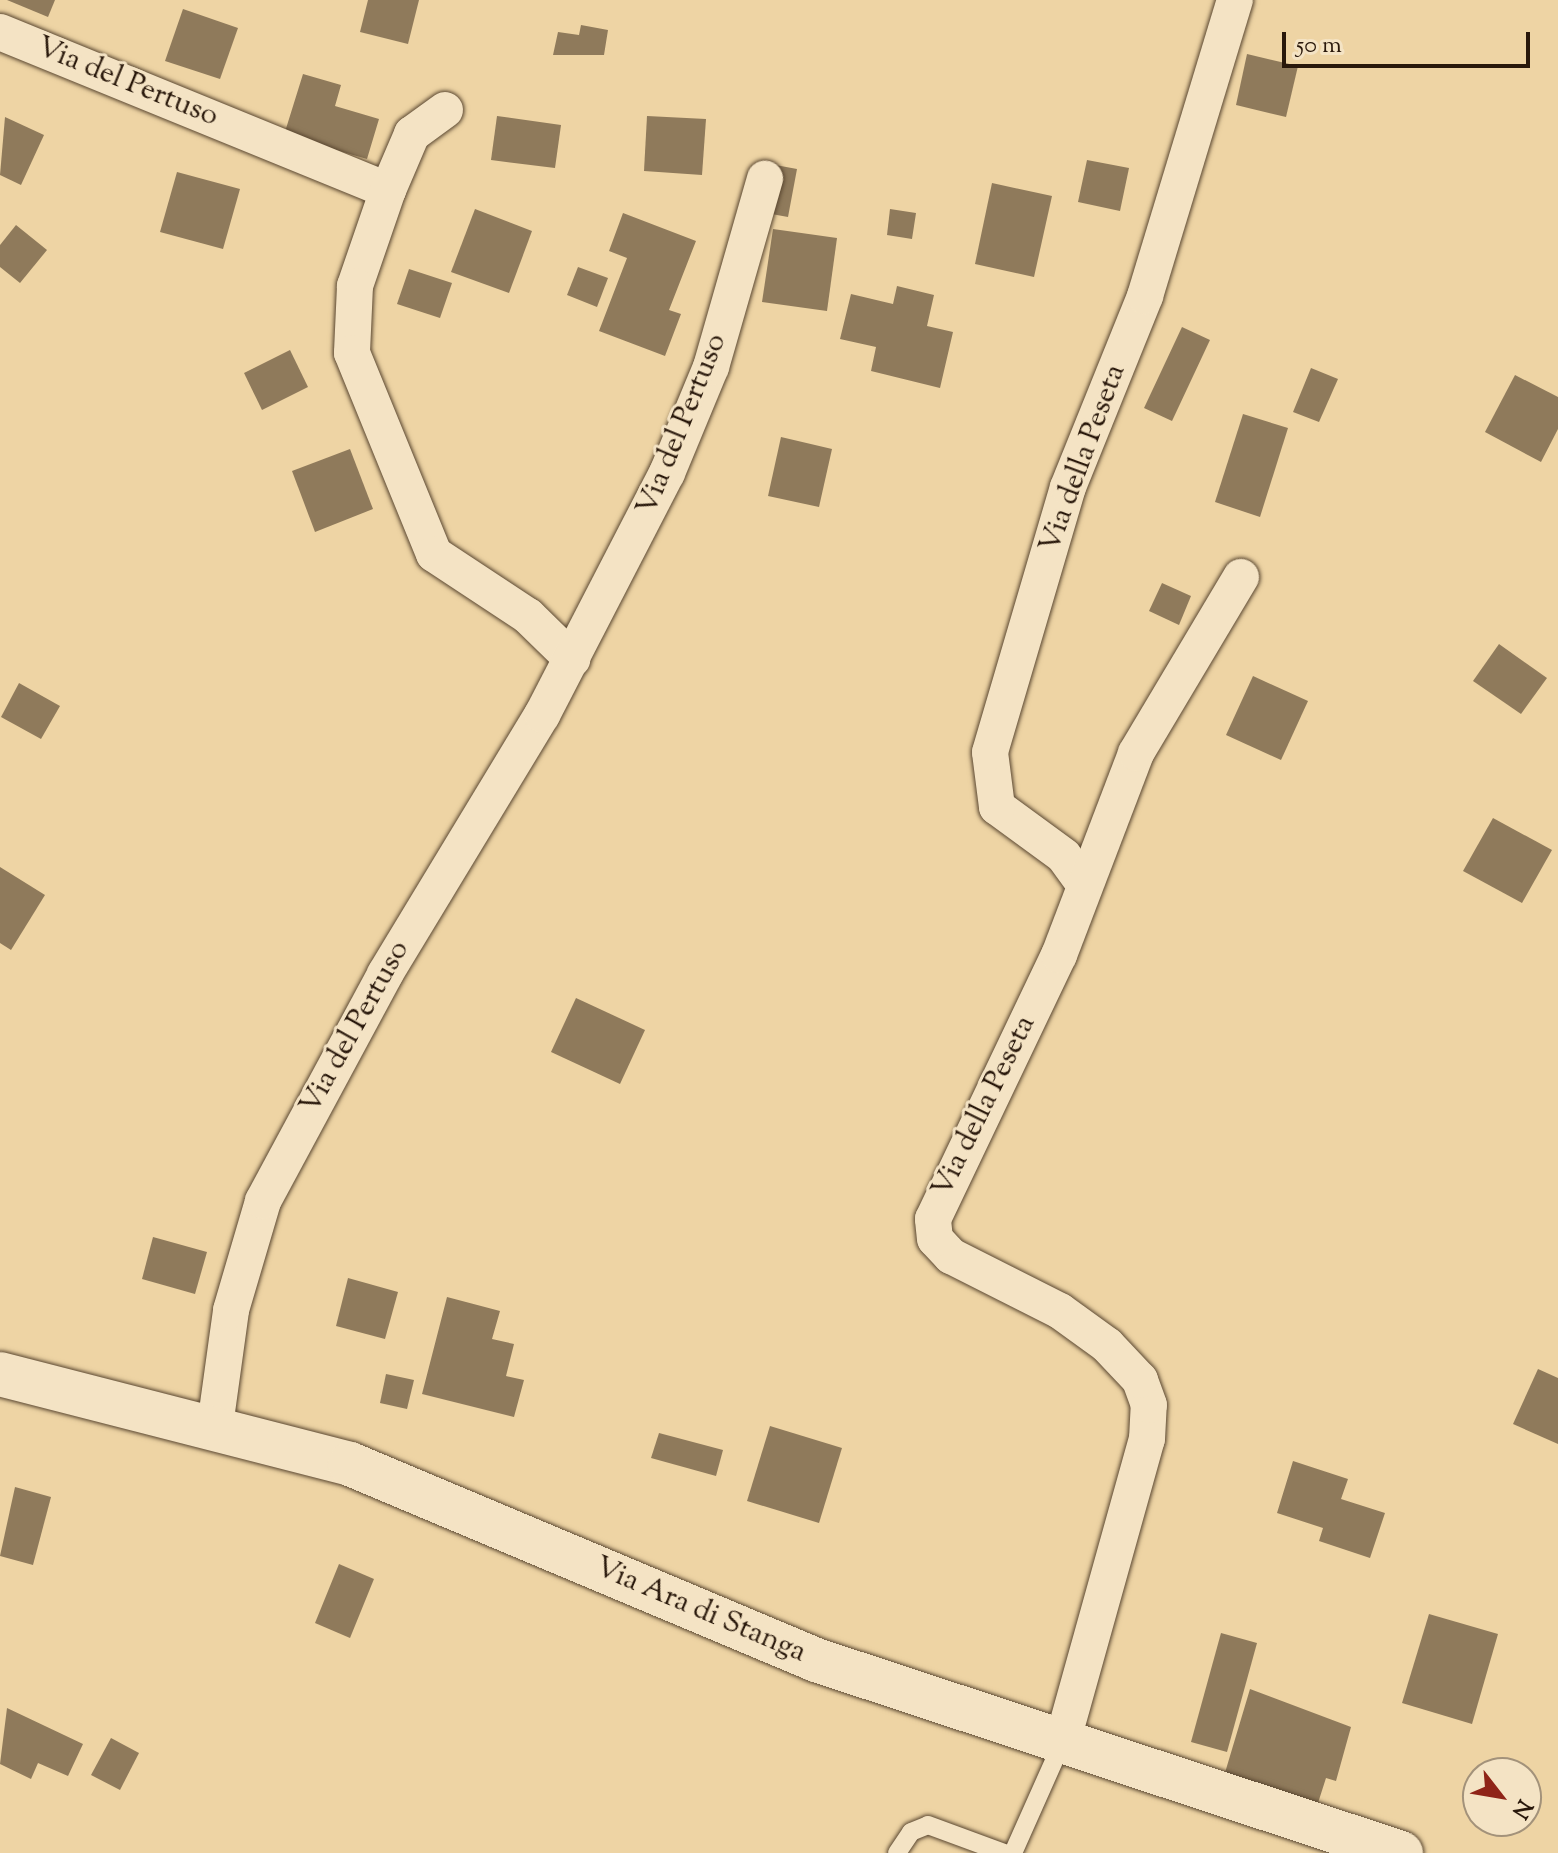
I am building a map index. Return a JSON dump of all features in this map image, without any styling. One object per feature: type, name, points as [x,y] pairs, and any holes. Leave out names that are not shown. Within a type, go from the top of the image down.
[{"type":"street","name":"Via della Peseta","points":[[1084,884],[1064,856],[997,807],[990,752],[1068,487],[1142,304],[1235,0]]},
{"type":"street","name":"Via del Pertuso","points":[[0,32],[388,190]]},
{"type":"street","points":[[445,110],[412,134],[388,190],[355,286],[351,339],[411,511],[440,562],[528,616],[572,659]]},
{"type":"street","name":"Via del Pertuso","points":[[215,1426],[231,1310],[272,1181],[572,659],[692,419],[765,179]]},
{"type":"street","name":"Via della Peseta","points":[[1062,1743],[1147,1439],[1149,1405],[1135,1373],[1096,1336],[951,1256],[932,1229],[1084,884],[1143,739],[1241,577]]},
{"type":"street","name":"Via Ara di Stanga","points":[[0,1374],[215,1426],[377,1473],[816,1660],[1401,1853]]},
{"type":"lane","points":[[1013,1853],[1062,1743]]},
{"type":"lane","points":[[897,1853],[911,1832],[928,1825],[1004,1853]]},
{"type":"building","points":[[7,0],[55,0],[48,17]]},
{"type":"building","points":[[368,0],[419,0],[408,44],[360,32]]},
{"type":"building","points":[[183,9],[238,28],[220,79],[165,61]]},
{"type":"building","points":[[581,25],[608,30],[604,55],[553,55],[558,32],[579,35]]},
{"type":"building","points":[[1247,54],[1298,66],[1286,117],[1236,105]]},
{"type":"building","points":[[303,74],[341,85],[335,106],[379,119],[367,159],[284,135]]},
{"type":"building","points":[[497,116],[561,125],[555,168],[491,160]]},
{"type":"building","points":[[647,116],[706,119],[702,175],[644,171]]},
{"type":"building","points":[[5,117],[44,135],[21,185],[0,175]]},
{"type":"building","points":[[1087,160],[1129,168],[1120,211],[1078,202]]},
{"type":"building","points":[[770,164],[797,169],[788,217],[761,212]]},
{"type":"building","points":[[177,172],[240,189],[223,249],[160,232]]},
{"type":"building","points":[[992,183],[1052,196],[1034,277],[975,264]]},
{"type":"building","points":[[475,209],[532,231],[509,293],[451,272]]},
{"type":"building","points":[[890,209],[916,213],[912,239],[887,235]]},
{"type":"building","points":[[623,213],[696,241],[669,310],[681,314],[665,356],[599,331],[627,258],[609,251]]},
{"type":"building","points":[[16,225],[47,250],[20,283],[0,267],[0,245]]},
{"type":"building","points":[[773,229],[837,238],[827,311],[762,302]]},
{"type":"building","points":[[578,267],[608,278],[597,307],[567,295]]},
{"type":"building","points":[[409,269],[452,283],[440,318],[397,304]]},
{"type":"building","points":[[897,286],[934,295],[927,326],[953,332],[940,388],[871,371],[876,347],[840,339],[851,294],[893,304]]},
{"type":"building","points":[[1182,327],[1210,340],[1172,421],[1144,408]]},
{"type":"building","points":[[290,350],[308,387],[262,410],[244,373]]},
{"type":"building","points":[[1311,368],[1338,379],[1319,422],[1293,412]]},
{"type":"building","points":[[1515,375],[1558,397],[1558,429],[1541,462],[1485,432]]},
{"type":"building","points":[[1243,414],[1288,428],[1260,517],[1215,502]]},
{"type":"building","points":[[781,437],[832,449],[819,507],[768,496]]},
{"type":"building","points":[[350,449],[373,509],[315,532],[292,471]]},
{"type":"building","points":[[1162,583],[1191,596],[1179,625],[1149,611]]},
{"type":"building","points":[[1499,644],[1547,678],[1521,714],[1473,681]]},
{"type":"building","points":[[1253,676],[1308,701],[1281,760],[1226,735]]},
{"type":"building","points":[[19,683],[60,706],[41,739],[1,717]]},
{"type":"building","points":[[1493,818],[1552,850],[1522,903],[1463,871]]},
{"type":"building","points":[[0,867],[45,895],[11,950],[0,943]]},
{"type":"building","points":[[576,998],[645,1030],[620,1084],[551,1052]]},
{"type":"building","points":[[153,1237],[207,1252],[195,1294],[142,1279]]},
{"type":"building","points":[[348,1278],[398,1292],[385,1339],[336,1326]]},
{"type":"building","points":[[447,1297],[500,1311],[492,1339],[514,1344],[506,1376],[524,1380],[514,1417],[422,1394]]},
{"type":"building","points":[[1538,1369],[1558,1378],[1558,1444],[1513,1424]]},
{"type":"building","points":[[386,1374],[414,1380],[407,1409],[380,1403]]},
{"type":"building","points":[[770,1426],[842,1448],[819,1523],[747,1501]]},
{"type":"building","points":[[659,1433],[723,1450],[716,1476],[651,1458]]},
{"type":"building","points":[[1293,1461],[1348,1479],[1341,1499],[1385,1513],[1370,1558],[1319,1541],[1323,1528],[1277,1513]]},
{"type":"building","points":[[15,1487],[51,1497],[33,1565],[0,1556]]},
{"type":"building","points":[[339,1564],[374,1579],[350,1638],[315,1623]]},
{"type":"building","points":[[1429,1614],[1498,1634],[1472,1724],[1402,1703]]},
{"type":"building","points":[[1221,1633],[1257,1643],[1227,1752],[1191,1742]]},
{"type":"building","points":[[1250,1689],[1351,1727],[1336,1781],[1326,1778],[1318,1803],[1224,1776]]},
{"type":"building","points":[[7,1708],[83,1744],[68,1776],[38,1763],[31,1779],[0,1764]]},
{"type":"building","points":[[111,1738],[139,1753],[120,1790],[91,1775]]}]
